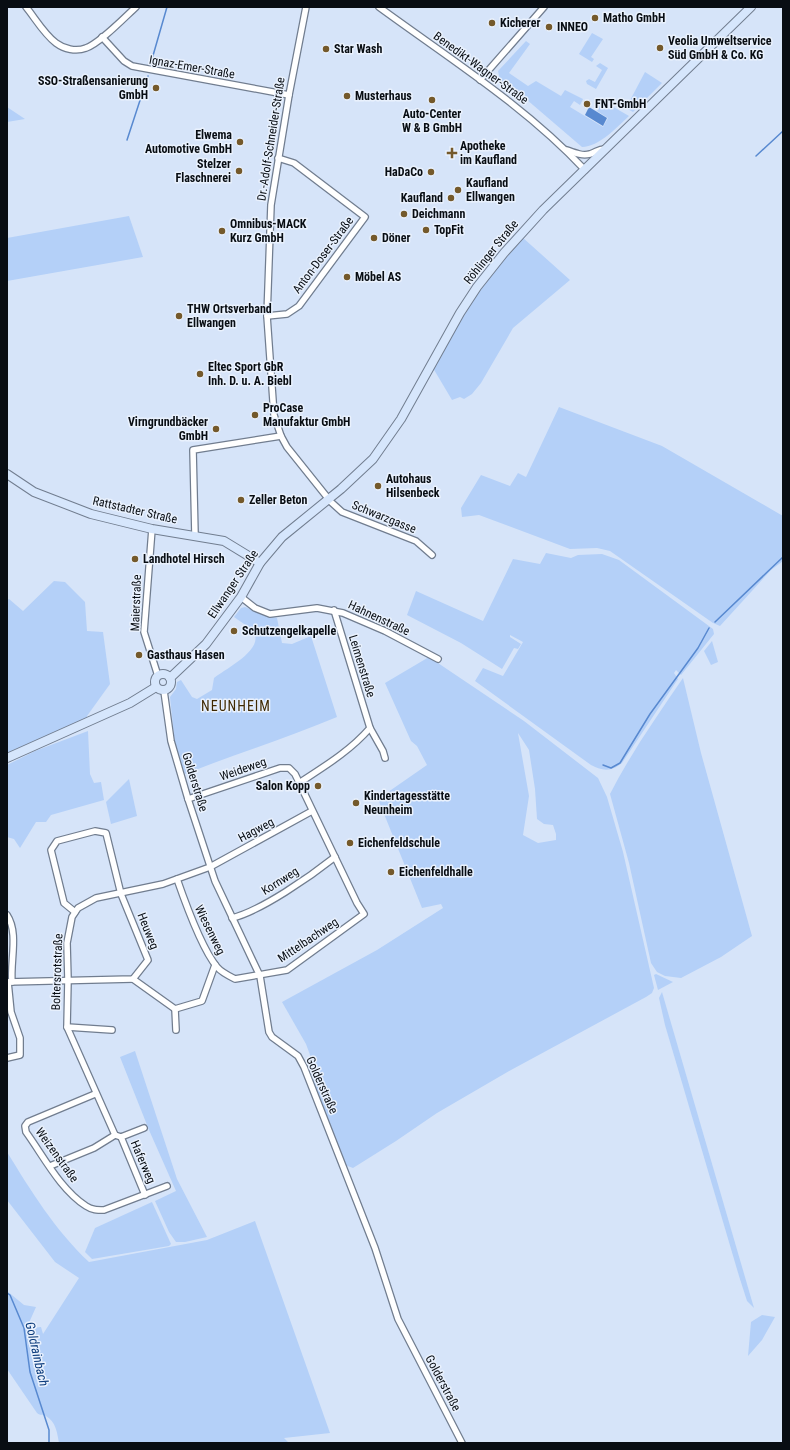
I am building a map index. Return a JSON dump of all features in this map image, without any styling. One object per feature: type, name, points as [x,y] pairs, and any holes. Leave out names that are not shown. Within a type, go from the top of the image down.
[{"type":"street","points":[[26,7],[52,39],[64,47],[72,50],[86,48],[102,37],[136,7]]},
{"type":"street","name":"Dr.-Adolf-Schneider-Straße","points":[[306,7],[289,95],[271,205],[267,316],[271,391],[274,415],[281,436],[286,447],[328,498]]},
{"type":"street","name":"Benedikt-Wagner-Straße","points":[[379,7],[525,113],[567,150],[585,170]]},
{"type":"street","points":[[480,80],[544,7]]},
{"type":"street","name":"Röhlinger Straße","points":[[282,538],[367,466],[388,439],[460,313],[489,270],[525,229],[751,7]]},
{"type":"street","name":"Ignaz-Emer-Straße","points":[[102,37],[124,61],[132,66],[289,95]]},
{"type":"street","name":"Benedikt-Wagner-Straße","points":[[567,150],[582,155],[593,153],[600,148],[606,149]]},
{"type":"street","name":"Anton-Doser-Straße","points":[[267,316],[287,314],[299,306],[365,217],[294,163],[278,158]]},
{"type":"street","points":[[196,535],[193,450],[281,436]]},
{"type":"street","name":"Rattstadter Straße","points":[[7,474],[34,492],[91,514],[152,529],[196,535],[224,541],[260,563]]},
{"type":"street","name":"Schwarzgasse","points":[[328,498],[342,512],[416,541],[432,555]]},
{"type":"street","name":"Maierstraße","points":[[152,529],[144,632],[158,676]]},
{"type":"street","name":"Ellwanger Straße","points":[[160,689],[171,684],[170,678],[206,644],[242,597],[260,563],[282,538]]},
{"type":"street","name":"Hahnenstraße","points":[[242,597],[255,608],[270,614],[316,608],[334,610],[385,632],[438,659]]},
{"type":"street","name":"Leimenstraße","points":[[334,610],[370,728],[383,751],[385,758]]},
{"type":"street","points":[[7,758],[160,689],[155,681],[158,676],[164,674],[170,678]]},
{"type":"street","name":"Golderstraße","points":[[160,689],[171,741],[210,868],[260,976],[269,1032],[272,1037],[298,1056],[304,1067],[384,1271],[398,1319],[462,1443]]},
{"type":"street","points":[[335,857],[300,783],[345,752],[370,728]]},
{"type":"street","name":"Weideweg","points":[[188,799],[280,768],[289,768],[295,774],[300,783]]},
{"type":"street","name":"Hagweg","points":[[210,868],[312,811]]},
{"type":"street","points":[[121,894],[106,833],[95,831],[57,841],[51,850],[52,858],[64,903],[75,912],[78,908],[96,898],[121,894],[162,884],[210,868]]},
{"type":"street","name":"Mittelbachweg","points":[[260,976],[287,970],[364,914],[356,903],[335,857]]},
{"type":"street","name":"Kornweg","points":[[232,918],[260,906],[319,870],[335,857]]},
{"type":"street","name":"Wiesenweg","points":[[177,879],[185,903],[218,969],[235,979],[260,976]]},
{"type":"street","name":"Heuweg","points":[[121,894],[148,960],[133,979]]},
{"type":"street","name":"Boltersrotstraße","points":[[75,912],[71,919],[67,943],[67,1027],[96,1094],[118,1136]]},
{"type":"street","points":[[7,915],[12,923],[13,934],[9,982],[11,1012],[20,1038],[20,1055],[7,1058]]},
{"type":"street","points":[[175,1009],[202,1001],[215,965]]},
{"type":"street","points":[[9,982],[133,979],[175,1009]]},
{"type":"street","points":[[175,1009],[176,1030]]},
{"type":"street","points":[[67,1027],[112,1030]]},
{"type":"street","name":"Weizenstraße","points":[[96,1094],[28,1122],[25,1126],[26,1132],[50,1166],[72,1194],[86,1206],[94,1210],[104,1210],[167,1186]]},
{"type":"street","points":[[50,1166],[94,1148],[118,1136],[144,1128]]},
{"type":"street","name":"Haferweg","points":[[118,1136],[145,1195]]},
{"type":"shaded area","points":[[592,33],[603,39],[591,57],[594,59],[592,62],[579,54]]},
{"type":"shaded area","points":[[526,41],[530,44],[509,73],[528,86],[536,81],[561,96],[565,90],[583,99],[580,105],[574,101],[570,107],[603,127],[608,118],[597,111],[603,101],[629,116],[613,131],[595,144],[582,147],[526,99],[524,94],[500,80],[498,71]]},
{"type":"shaded area","points":[[600,63],[608,68],[596,89],[587,84],[586,81],[589,79],[595,82],[602,70],[596,66]]},
{"type":"shaded area","points":[[645,72],[662,83],[633,112],[626,108]]},
{"type":"shaded area","points":[[7,107],[25,119],[7,122]]},
{"type":"shaded area","points":[[129,216],[143,257],[7,281],[7,238]]},
{"type":"shaded area","points":[[522,237],[570,280],[513,328],[481,383],[472,394],[464,399],[460,397],[452,400],[433,368],[468,307],[497,266]]},
{"type":"shaded area","points":[[559,407],[662,446],[783,516],[783,561],[771,570],[720,626],[713,623],[610,551],[597,548],[570,549],[479,515],[462,517],[461,508],[481,475],[510,486],[518,473],[526,477]]},
{"type":"shaded area","points":[[546,553],[571,558],[578,555],[602,554],[619,560],[713,629],[714,634],[681,675],[676,670],[674,673],[678,679],[622,763],[611,769],[607,770],[591,765],[475,681],[483,668],[503,676],[523,642],[510,635],[510,637],[521,644],[518,649],[514,648],[502,669],[461,643],[407,615],[416,591],[483,621],[513,559],[540,564]]},
{"type":"shaded area","points":[[54,581],[65,582],[85,602],[87,631],[103,632],[110,684],[87,716],[87,719],[7,753],[7,600],[9,599],[23,611]]},
{"type":"shaded area","points":[[245,607],[264,615],[277,618],[282,643],[292,644],[311,636],[337,717],[185,774],[175,745],[170,697],[176,689],[177,682],[181,680],[192,697],[197,699],[212,690],[214,678],[235,664],[250,651],[254,644],[255,637],[252,630],[234,617],[241,608]]},
{"type":"shaded area","points":[[712,641],[718,662],[711,665],[704,651]]},
{"type":"shaded area","points":[[429,657],[524,721],[598,778],[607,797],[623,852],[654,988],[652,993],[646,997],[511,1070],[437,1113],[353,1168],[345,1165],[308,1069],[313,1063],[306,1044],[282,1002],[377,950],[443,908],[441,904],[422,908],[378,799],[427,765],[417,746],[411,741],[385,683]],"holes":[[[518,733],[529,750],[535,789],[537,819],[544,824],[553,825],[556,840],[538,843],[523,835],[529,796]]]},
{"type":"shaded area","points":[[683,678],[701,753],[752,936],[721,957],[681,978],[665,976],[657,972],[651,963],[629,863],[610,794],[635,749]]},
{"type":"shaded area","points":[[88,731],[90,774],[94,783],[101,782],[104,800],[51,815],[46,822],[36,822],[20,848],[14,839],[7,837],[7,765],[35,751]]},
{"type":"shaded area","points":[[129,779],[137,816],[111,824],[106,802]]},
{"type":"shaded area","points":[[656,974],[673,982],[658,990],[654,975]]},
{"type":"shaded area","points":[[662,992],[754,1308],[747,1301],[739,1276],[665,1025],[659,998]]},
{"type":"shaded area","points":[[135,1051],[177,1179],[207,1237],[185,1242],[176,1242],[169,1232],[155,1201],[176,1191],[149,1130],[120,1057]]},
{"type":"shaded area","points":[[7,1152],[54,1223],[89,1262],[207,1240],[255,1221],[330,1433],[284,1438],[289,1443],[59,1443],[56,1428],[52,1421],[46,1416],[37,1413],[7,1369],[7,1291],[24,1305],[36,1307],[28,1325],[32,1328],[41,1327],[43,1334],[79,1278],[55,1262],[7,1200]]},
{"type":"shaded area","points":[[152,1202],[171,1244],[169,1246],[92,1259],[85,1252],[95,1228]]},
{"type":"shaded area","points":[[762,1315],[775,1317],[762,1340],[748,1356],[751,1322]]},
{"type":"water","points":[[589,107],[607,118],[603,126],[585,115]]},
{"type":"waterway","points":[[150,66],[167,7]]},
{"type":"waterway","points":[[127,140],[148,76]]},
{"type":"waterway","points":[[756,156],[783,131]]},
{"type":"waterway","points":[[715,622],[783,557]]},
{"type":"waterway","points":[[603,765],[611,768],[620,763],[650,714],[698,648],[709,628]]},
{"type":"waterway","name":"Goldrainbach","points":[[7,1293],[10,1295],[24,1328],[30,1372],[49,1430],[49,1443]]},
{"type":"place","name":"Matho GmbH","points":[[595,18]]},
{"type":"place","name":"Kicherer","points":[[492,23]]},
{"type":"place","name":"INNEO","points":[[549,27]]},
{"type":"place","name":"Veolia Umweltservice Süd GmbH & Co. KG","points":[[660,48]]},
{"type":"place","name":"Star Wash","points":[[326,49]]},
{"type":"place","name":"SSO-Straßensanierung GmbH","points":[[156,88]]},
{"type":"place","name":"Musterhaus","points":[[347,96]]},
{"type":"place","name":"Auto-Center W & B GmbH","points":[[432,100]]},
{"type":"place","name":"FNT-GmbH","points":[[587,104]]},
{"type":"place","name":"Elwema Automotive GmbH","points":[[240,142]]},
{"type":"place","name":"Apotheke im Kaufland","points":[[452,153]]},
{"type":"place","name":"Stelzer Flaschnerei","points":[[239,171]]},
{"type":"place","name":"HaDaCo","points":[[431,172]]},
{"type":"place","name":"Kaufland Ellwangen","points":[[458,190]]},
{"type":"place","name":"Kaufland","points":[[451,198]]},
{"type":"place","name":"Deichmann","points":[[404,214]]},
{"type":"place","name":"TopFit","points":[[426,230]]},
{"type":"place","name":"Omnibus-MACK Kurz GmbH","points":[[222,231]]},
{"type":"place","name":"Döner","points":[[374,238]]},
{"type":"place","name":"Möbel AS","points":[[347,277]]},
{"type":"place","name":"THW Ortsverband Ellwangen","points":[[179,316]]},
{"type":"place","name":"Eltec Sport GbR Inh. D. u. A. Biebl","points":[[200,374]]},
{"type":"place","name":"ProCase Manufaktur GmbH","points":[[255,415]]},
{"type":"place","name":"Virngrundbäcker GmbH","points":[[216,429]]},
{"type":"place","name":"Autohaus Hilsenbeck","points":[[378,486]]},
{"type":"place","name":"Zeller Beton","points":[[241,500]]},
{"type":"place","name":"Landhotel Hirsch","points":[[135,559]]},
{"type":"place","name":"Schutzengelkapelle","points":[[234,631]]},
{"type":"place","name":"Gasthaus Hasen","points":[[139,655]]},
{"type":"place","name":"Salon Kopp","points":[[318,786]]},
{"type":"place","name":"Kindertagesstätte Neunheim","points":[[356,803]]},
{"type":"place","name":"Eichenfeldschule","points":[[350,843]]},
{"type":"place","name":"Eichenfeldhalle","points":[[391,872]]},
{"type":"district","name":"NEUNHEIM","points":[[236,706]]}]
